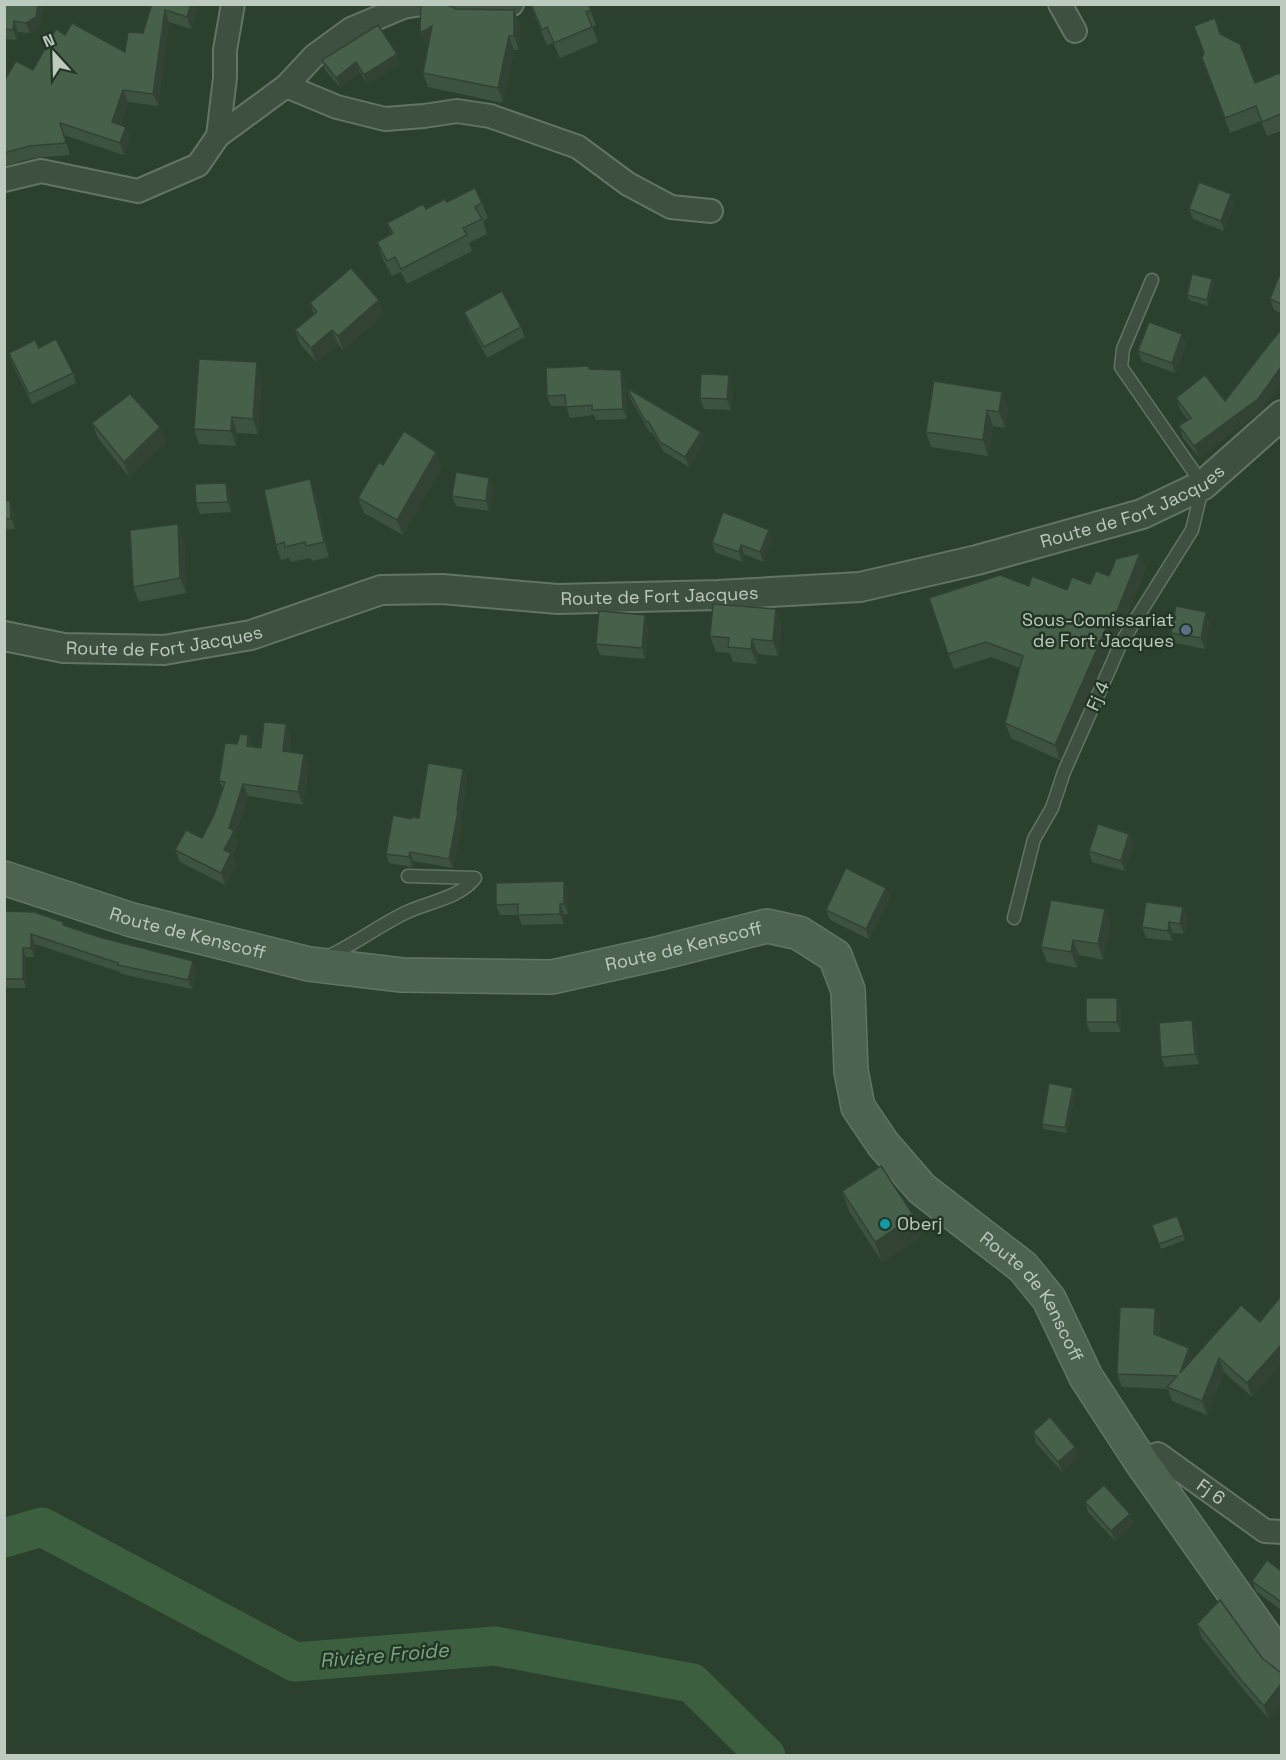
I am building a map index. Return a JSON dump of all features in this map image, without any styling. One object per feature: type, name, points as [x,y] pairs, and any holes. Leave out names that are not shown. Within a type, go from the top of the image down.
[{"type":"main road","name":"Route de Kenscoff","points":[[4,878],[132,920],[309,964],[402,975],[552,977],[766,926],[799,933],[835,956],[848,990],[851,1071],[858,1107],[883,1144],[921,1189],[1023,1267],[1049,1299],[1086,1377],[1140,1460],[1281,1661]]},
{"type":"street","points":[[218,136],[225,78],[225,50],[233,4]]},
{"type":"street","points":[[4,180],[41,171],[138,191],[198,165],[218,136],[286,86],[314,56],[351,29],[402,7],[422,4]]},
{"type":"street","points":[[440,4],[467,10],[512,4]]},
{"type":"street","points":[[1060,4],[1075,31]]},
{"type":"street","points":[[286,86],[337,107],[385,119],[457,111],[490,116],[578,147],[628,184],[671,207],[711,212]]},
{"type":"street","name":"Route de Fort Jacques","points":[[4,636],[64,648],[164,650],[251,635],[381,590],[442,589],[558,599],[718,596],[860,586],[976,560],[1142,514],[1203,485],[1279,422]]},
{"type":"street","name":"Fj 6","points":[[1140,1460],[1158,1454],[1264,1531],[1281,1532]]},
{"type":"lane","points":[[1152,280],[1123,350],[1121,367],[1203,485]]},
{"type":"lane","name":"Fj 4","points":[[1014,918],[1034,839],[1052,808],[1064,772],[1121,643],[1192,530],[1203,485]]},
{"type":"lane","points":[[309,964],[342,950],[405,913],[467,888],[475,878],[408,876]]},
{"type":"building","points":[[4,4],[38,4],[36,17],[26,23],[14,21],[13,30],[4,29]]},
{"type":"building","points":[[152,4],[191,4],[187,17],[165,10],[153,94],[123,90],[112,122],[126,127],[120,143],[60,123],[66,143],[29,146],[4,153],[4,81],[16,61],[33,70],[56,29],[65,35],[72,23],[125,52],[128,32],[143,33]]},
{"type":"building","points":[[421,4],[444,4],[455,9],[514,10],[514,36],[509,36],[498,88],[423,73],[432,26],[420,33]]},
{"type":"building","points":[[531,4],[588,4],[591,10],[586,12],[592,27],[554,43],[547,27],[542,30]]},
{"type":"building","points":[[1215,18],[1220,34],[1240,44],[1255,83],[1280,73],[1281,114],[1262,122],[1256,106],[1225,118],[1202,58],[1204,53],[1194,26]]},
{"type":"building","points":[[378,25],[397,54],[364,75],[356,62],[336,78],[322,60]]},
{"type":"building","points":[[1199,182],[1231,194],[1221,221],[1189,209]]},
{"type":"building","points":[[475,188],[482,203],[475,207],[482,219],[463,228],[467,235],[401,269],[395,257],[387,261],[377,242],[393,233],[387,223],[423,204],[426,209],[445,199],[447,202]]},
{"type":"building","points":[[351,268],[379,300],[338,336],[332,330],[311,348],[295,330],[317,312],[310,303]]},
{"type":"building","points":[[1192,274],[1212,279],[1207,300],[1187,295]]},
{"type":"building","points":[[1279,276],[1281,277],[1281,304],[1270,299]]},
{"type":"building","points":[[502,291],[521,327],[484,347],[464,312]]},
{"type":"building","points":[[1149,322],[1182,334],[1172,363],[1138,351]]},
{"type":"building","points":[[1281,330],[1281,367],[1258,399],[1194,446],[1179,426],[1191,418],[1176,398],[1205,375],[1225,401]]},
{"type":"building","points":[[56,339],[73,373],[29,394],[9,353],[35,340],[39,348]]},
{"type":"building","points":[[199,359],[257,362],[253,419],[232,417],[231,431],[194,429]]},
{"type":"building","points":[[589,366],[589,369],[621,370],[623,409],[592,410],[592,405],[566,407],[565,395],[547,396],[546,368]]},
{"type":"building","points":[[701,374],[729,375],[727,399],[700,398]]},
{"type":"building","points":[[934,381],[1002,392],[999,412],[987,410],[983,440],[926,432]]},
{"type":"building","points":[[627,388],[701,432],[685,457],[660,442]]},
{"type":"building","points":[[130,394],[160,427],[124,462],[92,423]]},
{"type":"building","points":[[404,431],[436,452],[397,520],[358,498],[379,462],[383,465]]},
{"type":"building","points":[[456,472],[489,478],[486,501],[452,496]]},
{"type":"building","points":[[310,479],[324,542],[306,546],[305,542],[285,547],[284,542],[276,545],[264,490]]},
{"type":"building","points":[[226,483],[228,502],[196,503],[195,484]]},
{"type":"building","points":[[4,500],[10,501],[11,519],[4,519]]},
{"type":"building","points":[[723,512],[769,530],[760,552],[741,545],[739,552],[712,543]]},
{"type":"building","points":[[178,524],[180,578],[133,587],[130,530]]},
{"type":"building","points":[[1140,553],[1118,609],[1108,624],[1055,745],[1005,723],[1023,656],[986,642],[948,654],[929,598],[1000,575],[1029,586],[1032,576],[1067,590],[1072,577],[1090,584],[1096,571],[1109,576],[1116,559]]},
{"type":"building","points":[[713,604],[776,609],[773,641],[752,639],[751,649],[728,647],[729,638],[710,636]]},
{"type":"building","points":[[1176,606],[1206,612],[1201,638],[1171,633]]},
{"type":"building","points":[[599,611],[645,615],[642,648],[596,644]]},
{"type":"building","points":[[264,722],[286,724],[283,751],[304,754],[298,792],[243,784],[229,828],[234,831],[224,850],[231,853],[221,873],[175,850],[186,830],[202,838],[214,815],[225,782],[219,781],[225,743],[237,744],[240,734],[248,735],[247,746],[261,748]]},
{"type":"building","points":[[428,763],[463,769],[449,859],[410,852],[409,857],[386,854],[393,815],[411,819],[412,817],[419,818]]},
{"type":"building","points":[[1098,824],[1129,834],[1121,861],[1089,851]]},
{"type":"building","points":[[846,868],[886,888],[866,929],[826,910]]},
{"type":"building","points":[[564,881],[564,904],[560,904],[560,914],[518,915],[518,904],[496,905],[496,883]]},
{"type":"building","points":[[1051,900],[1105,909],[1098,944],[1073,940],[1071,952],[1041,947]]},
{"type":"building","points":[[1146,902],[1183,907],[1180,924],[1169,922],[1168,931],[1142,927]]},
{"type":"building","points":[[4,911],[34,912],[99,937],[193,961],[188,980],[118,965],[118,963],[31,934],[31,948],[23,948],[23,979],[4,979]]},
{"type":"building","points":[[1086,998],[1117,998],[1117,1022],[1086,1022]]},
{"type":"building","points":[[1192,1020],[1195,1054],[1161,1057],[1159,1023]]},
{"type":"building","points":[[1049,1083],[1073,1088],[1065,1128],[1042,1124]]},
{"type":"building","points":[[881,1166],[914,1216],[875,1242],[842,1191]]},
{"type":"building","points":[[1177,1216],[1184,1235],[1159,1244],[1152,1225]]},
{"type":"building","points":[[1281,1296],[1281,1345],[1247,1383],[1219,1358],[1202,1401],[1167,1387],[1177,1376],[1117,1374],[1120,1307],[1155,1308],[1154,1334],[1189,1348],[1180,1373],[1241,1305],[1260,1322]]},
{"type":"building","points":[[1050,1417],[1075,1447],[1058,1462],[1033,1432]]},
{"type":"building","points":[[1104,1485],[1130,1514],[1111,1531],[1085,1502]]},
{"type":"building","points":[[1267,1560],[1281,1571],[1281,1602],[1252,1581]]},
{"type":"building","points":[[1220,1600],[1262,1658],[1281,1673],[1281,1684],[1264,1706],[1197,1624]]},
{"type":"waterway","name":"Rivière Froide","points":[[4,1538],[42,1527],[295,1662],[495,1646],[692,1683],[766,1756]]},
{"type":"place","name":"Sous-Comissariat de Fort Jacques","points":[[1186,630]]},
{"type":"place","name":"Oberj","points":[[885,1224]]}]
